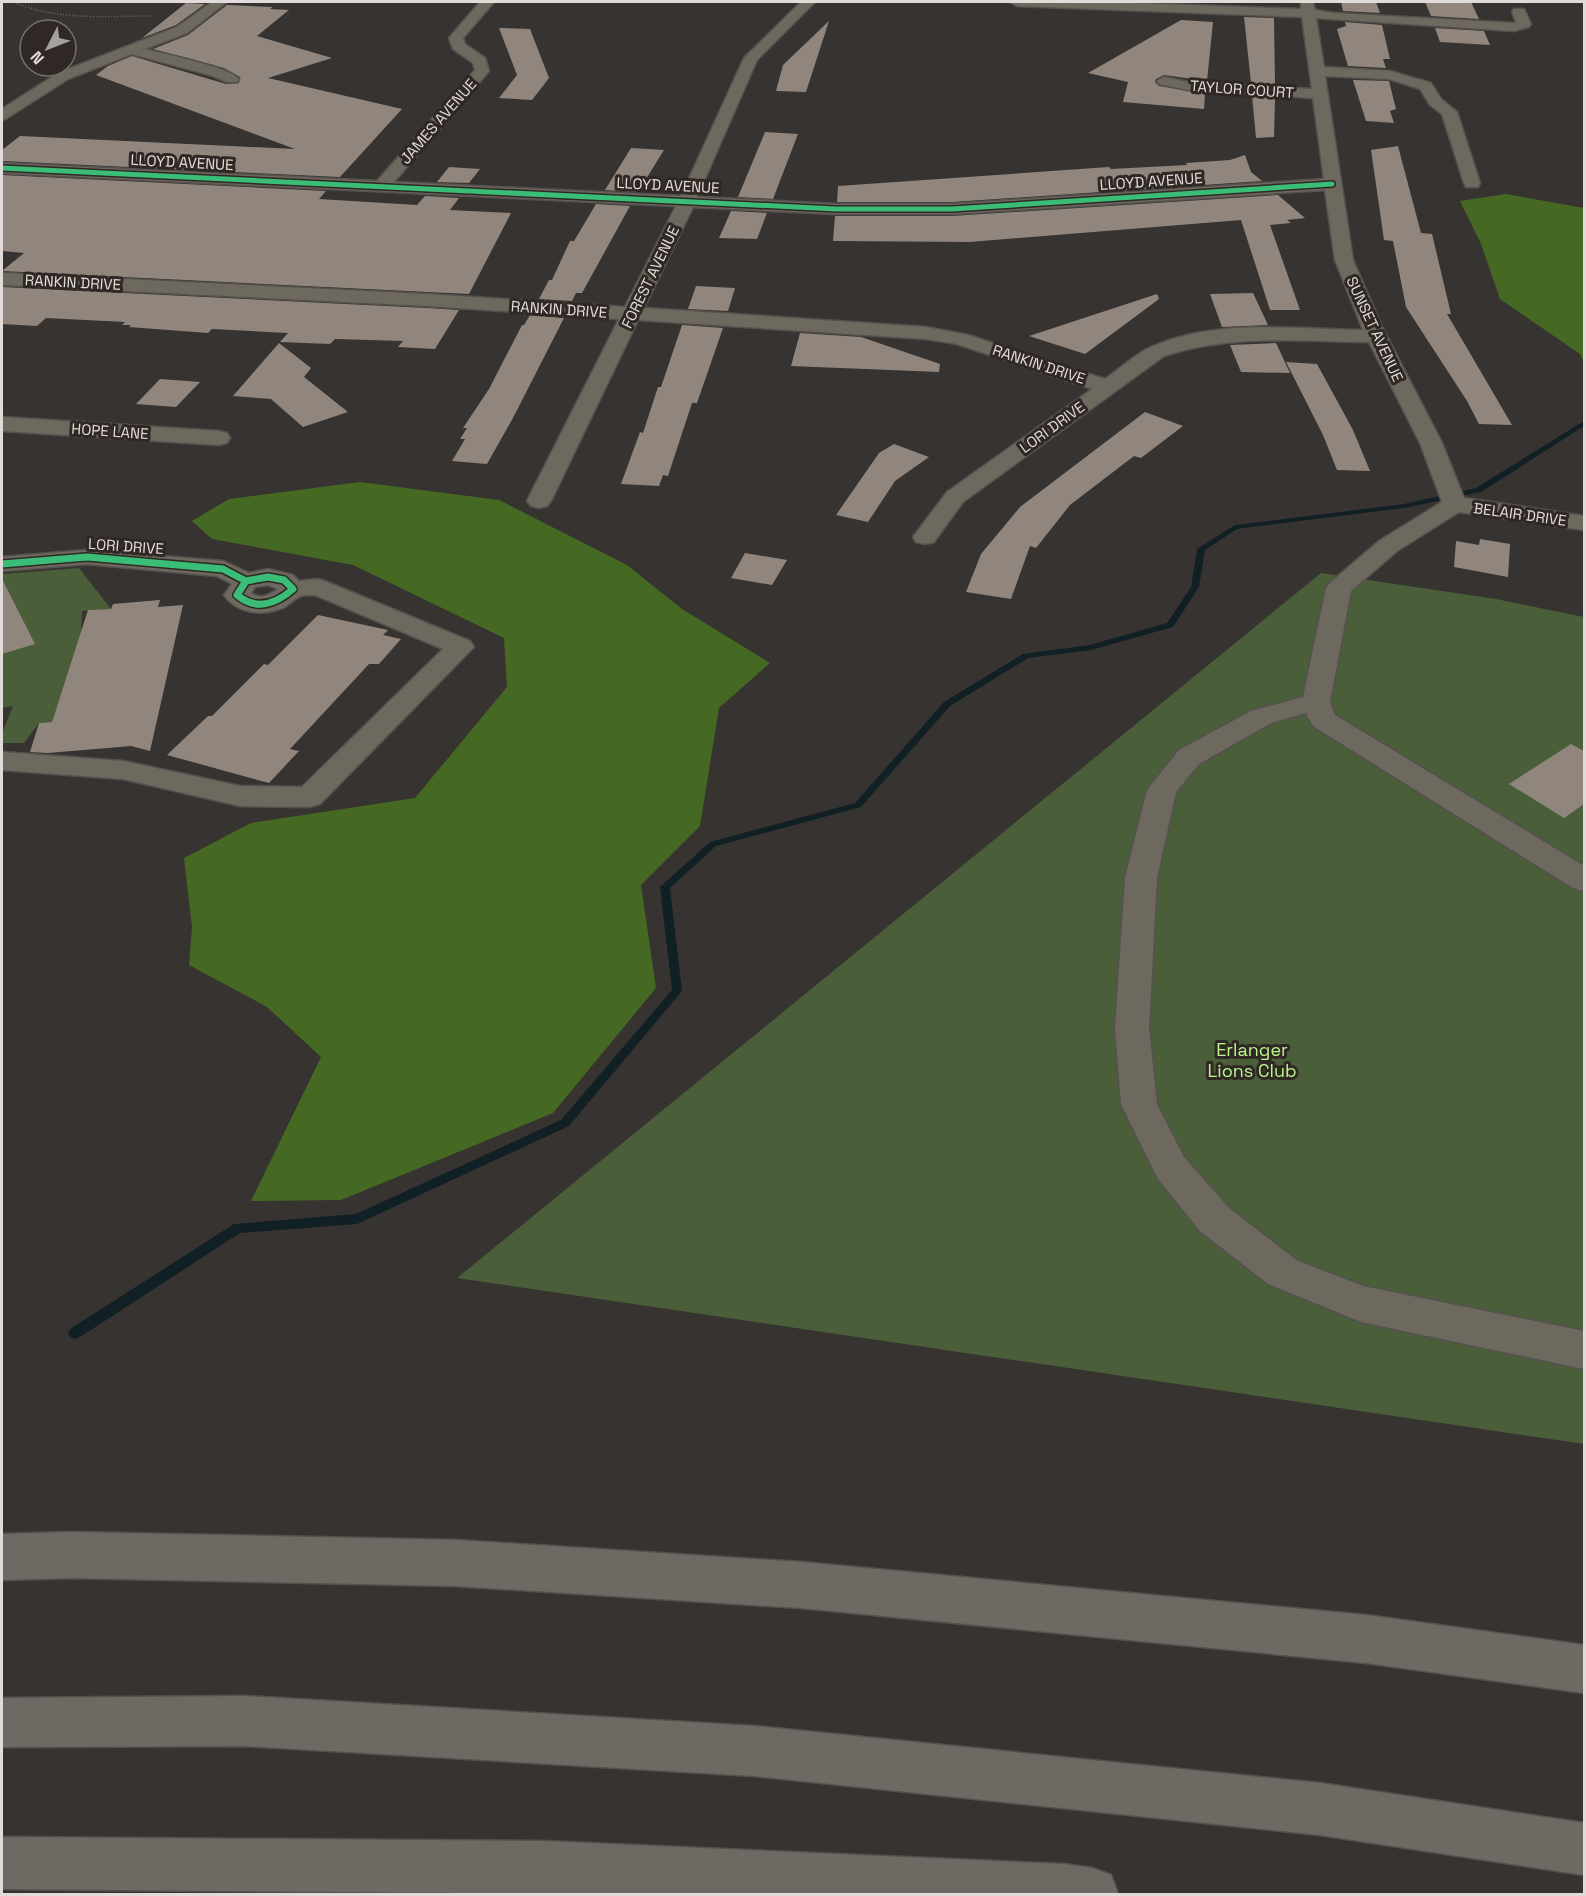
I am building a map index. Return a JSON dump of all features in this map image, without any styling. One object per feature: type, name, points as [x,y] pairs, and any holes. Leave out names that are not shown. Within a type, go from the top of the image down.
[{"type":"highway","points":[[2,1557],[72,1555],[455,1563],[801,1585],[1366,1639],[1584,1669]]},
{"type":"highway","points":[[2,1723],[246,1721],[754,1751],[1320,1809],[1584,1849]]},
{"type":"highway","points":[[2,1863],[542,1868],[1064,1890],[1092,1894]]},
{"type":"street","points":[[2,116],[63,76],[171,36],[220,2]]},
{"type":"street","name":"JAMES AVENUE","points":[[381,187],[482,71],[480,61],[458,46],[456,38],[487,2]]},
{"type":"street","name":"FOREST AVENUE","points":[[539,501],[687,201],[752,58],[808,2]]},
{"type":"street","points":[[1017,2],[1307,7],[1334,17],[1514,27],[1524,24],[1519,12]]},
{"type":"street","name":"SUNSET AVENUE","points":[[1307,7],[1344,260],[1354,292],[1428,438],[1455,504]]},
{"type":"street","points":[[131,50],[218,73],[232,79]]},
{"type":"street","points":[[1317,71],[1390,75],[1426,86],[1435,102],[1449,112],[1472,183]]},
{"type":"street","name":"TAYLOR COURT","points":[[1164,81],[1188,86],[1320,94]]},
{"type":"street","name":"LLOYD AVENUE","points":[[2,168],[836,209],[952,209],[1332,184]]},
{"type":"street","name":"RANKIN DRIVE","points":[[2,279],[427,300],[926,333],[961,339],[1108,387]]},
{"type":"street","name":"LORI DRIVE","points":[[926,537],[955,497],[1157,352],[1191,341],[1249,335],[1375,336]]},
{"type":"street","name":"HOPE LANE","points":[[2,424],[219,438]]},
{"type":"street","points":[[1455,504],[1388,546],[1339,588],[1328,656],[1316,702],[1323,720],[1584,880]]},
{"type":"street","name":"BELAIR DRIVE","points":[[1455,504],[1584,523]]},
{"type":"street","name":"LORI DRIVE","points":[[2,564],[87,557],[223,569],[246,581],[237,595],[244,602],[261,605],[281,600],[293,589],[318,587],[461,647],[309,797],[240,796],[123,770],[2,761]]},
{"type":"street","points":[[1316,702],[1261,717],[1189,758],[1162,789],[1141,878],[1132,1028],[1139,1104],[1171,1168],[1214,1219],[1282,1272],[1361,1304],[1584,1350]]},
{"type":"path","points":[[14,2],[27,9],[47,13],[201,17]]},
{"type":"green space","points":[[1506,194],[1584,208],[1584,363],[1580,354],[1500,299],[1481,244],[1460,201]]},
{"type":"green space","points":[[360,482],[499,500],[627,565],[682,609],[770,663],[719,708],[700,826],[641,885],[656,988],[553,1113],[341,1200],[251,1201],[321,1057],[267,1007],[189,965],[192,927],[184,858],[251,823],[415,798],[507,687],[504,638],[353,565],[212,539],[192,521],[229,499]]},
{"type":"green space","points":[[79,568],[111,609],[82,611],[81,634],[52,722],[39,723],[24,743],[2,743],[2,733],[13,706],[2,708],[2,574]]},
{"type":"green space","name":"Erlanger Lions Club","points":[[1321,573],[1496,599],[1584,617],[1584,1444],[457,1278]]},
{"type":"building","points":[[1341,2],[1376,2],[1380,13],[1343,11]]},
{"type":"building","points":[[1425,2],[1471,2],[1479,19],[1431,16]]},
{"type":"building","points":[[186,3],[205,4],[176,25],[142,38]]},
{"type":"building","points":[[227,5],[289,10],[257,36],[332,58],[268,78],[402,109],[340,177],[2,161],[2,150],[20,136],[295,149],[96,75],[108,66],[132,56],[226,84],[239,83],[240,77],[224,68],[153,49],[188,35]]},
{"type":"building","points":[[1244,17],[1274,18],[1275,85],[1251,83]]},
{"type":"building","points":[[1181,20],[1213,22],[1207,81],[1164,75],[1155,82],[1159,86],[1205,93],[1204,109],[1123,102],[1128,82],[1088,73]]},
{"type":"building","points":[[829,21],[806,92],[776,91],[783,65]]},
{"type":"building","points":[[1345,22],[1382,25],[1390,59],[1383,59],[1386,68],[1348,66],[1337,29],[1346,26]]},
{"type":"building","points":[[499,28],[530,29],[549,78],[532,100],[499,98],[517,75]]},
{"type":"building","points":[[1435,28],[1484,31],[1490,45],[1440,42]]},
{"type":"building","points":[[1353,80],[1389,81],[1396,109],[1390,111],[1394,123],[1366,121]]},
{"type":"building","points":[[1252,96],[1275,98],[1274,137],[1256,138]]},
{"type":"building","points":[[765,132],[798,134],[773,199],[738,197]]},
{"type":"building","points":[[1398,146],[1421,233],[1432,234],[1451,314],[1447,314],[1512,425],[1479,424],[1467,401],[1406,307],[1393,241],[1384,240],[1371,150]]},
{"type":"building","points":[[631,148],[664,150],[638,192],[605,190]]},
{"type":"building","points":[[1245,155],[1251,172],[1262,181],[952,202],[837,202],[838,186],[1109,167],[1111,169],[1187,165],[1186,163],[1230,160]]},
{"type":"building","points":[[449,167],[480,169],[469,183],[437,182]]},
{"type":"building","points":[[2,175],[326,191],[319,199],[417,205],[425,196],[459,198],[450,210],[511,213],[469,294],[2,271],[24,253],[2,251]]},
{"type":"building","points":[[1278,195],[1305,218],[1287,220],[1291,223],[1270,225],[1300,310],[1270,310],[1241,220],[970,242],[833,241],[835,216],[952,216]]},
{"type":"building","points":[[596,204],[630,206],[582,293],[576,293],[572,301],[539,299],[549,280],[552,280],[570,241],[574,241]]},
{"type":"building","points":[[731,211],[767,213],[757,239],[719,238]]},
{"type":"building","points":[[696,286],[735,288],[728,311],[688,309]]},
{"type":"building","points":[[2,287],[459,310],[435,349],[398,347],[403,341],[335,339],[330,344],[280,342],[288,333],[212,329],[208,333],[129,327],[131,325],[122,325],[125,322],[46,318],[37,326],[2,324]]},
{"type":"building","points":[[1253,293],[1268,325],[1222,327],[1210,294]]},
{"type":"building","points":[[1157,294],[1159,299],[1085,354],[1029,336]]},
{"type":"building","points":[[530,315],[564,318],[487,464],[452,461],[465,439],[460,439],[467,428],[463,428],[489,389],[522,325]]},
{"type":"building","points":[[682,325],[723,328],[697,403],[692,403],[668,476],[663,475],[659,486],[621,484],[640,432],[643,433],[658,387],[661,387]]},
{"type":"building","points":[[800,333],[861,337],[940,364],[939,372],[791,366]]},
{"type":"building","points":[[279,343],[311,368],[304,377],[348,412],[303,427],[271,399],[233,396]]},
{"type":"building","points":[[1276,343],[1290,373],[1241,372],[1230,345]]},
{"type":"building","points":[[1286,362],[1317,364],[1353,430],[1370,471],[1337,470],[1323,435]]},
{"type":"building","points":[[160,379],[200,382],[176,407],[136,404]]},
{"type":"building","points":[[1145,412],[1183,426],[1141,458],[1134,456],[1070,505],[1036,548],[1030,546],[1011,599],[966,592],[981,554],[1020,507]]},
{"type":"building","points":[[894,444],[929,457],[895,481],[868,522],[836,515],[879,453]]},
{"type":"building","points":[[1480,539],[1510,544],[1508,577],[1454,567],[1456,541],[1479,545]]},
{"type":"building","points":[[745,553],[787,560],[772,585],[731,578]]},
{"type":"building","points":[[2,579],[35,644],[2,654]]},
{"type":"building","points":[[160,600],[158,607],[183,605],[150,751],[131,746],[48,753],[30,752],[39,723],[52,722],[88,610],[111,609],[113,604]]},
{"type":"building","points":[[318,615],[388,630],[383,635],[401,639],[379,664],[369,664],[290,749],[299,751],[269,783],[167,755],[208,716],[212,716],[264,664],[268,665]]},
{"type":"building","points":[[1571,744],[1584,751],[1584,804],[1564,818],[1509,784]]},
{"type":"waterway","points":[[75,1333],[238,1228],[357,1219],[565,1123],[677,991],[665,887],[713,844],[858,805],[947,704],[1026,656],[1091,647],[1170,625],[1195,587],[1201,549],[1235,527],[1404,506],[1478,490],[1584,423]]},
{"type":"cycle path","points":[[2,168],[836,209],[952,209],[1332,184]]},
{"type":"cycle path","points":[[2,564],[87,557],[223,569],[246,581],[268,577],[284,580],[293,589],[273,602],[251,604],[237,595],[246,581]]}]
